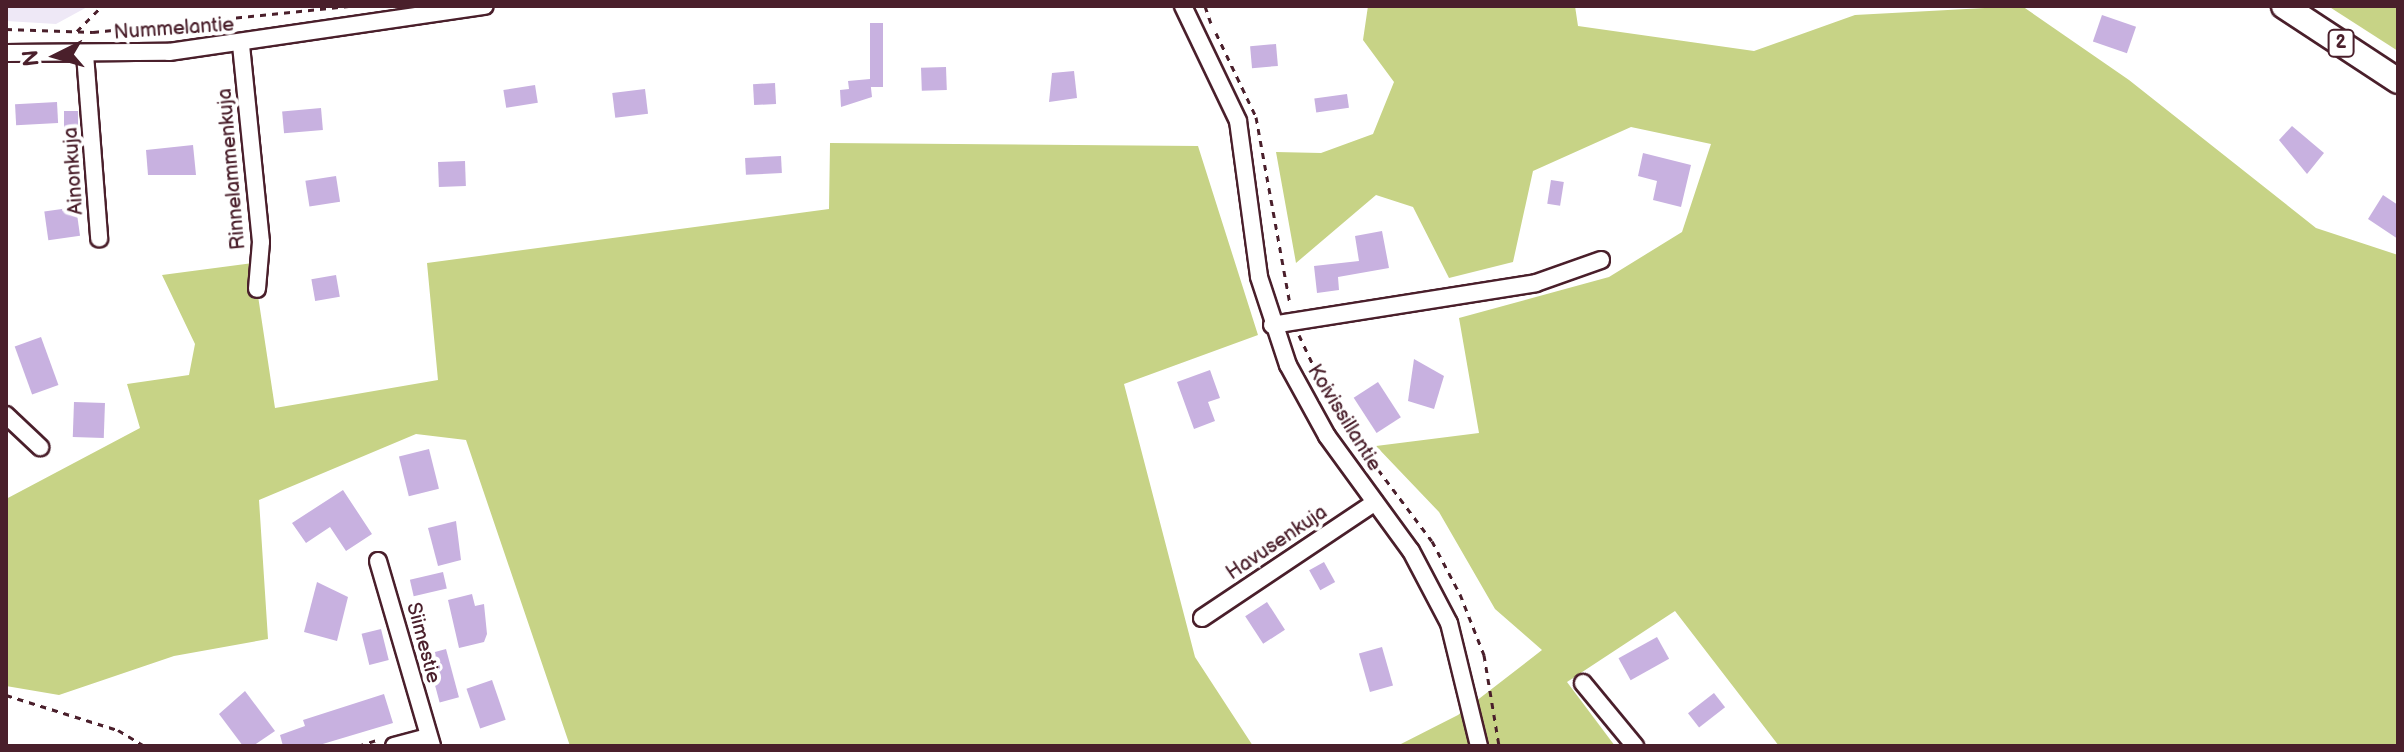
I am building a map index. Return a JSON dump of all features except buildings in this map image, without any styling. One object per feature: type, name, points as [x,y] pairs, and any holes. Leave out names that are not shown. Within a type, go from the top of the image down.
[{"type":"highway","name":"2","points":[[2284,6],[2398,81]]},
{"type":"street","name":"Nummelantie","points":[[6,53],[85,54],[241,45],[485,6]]},
{"type":"street","name":"Koivissillantie","points":[[1183,6],[1238,121],[1272,325],[1306,401],[1375,502],[1449,623],[1479,746]]},
{"type":"street","name":"Rinnelammenkuja","points":[[241,45],[261,242],[257,289]]},
{"type":"street","name":"Ainonkuja","points":[[85,54],[99,238]]},
{"type":"street","points":[[1272,325],[1536,283],[1601,260]]},
{"type":"street","points":[[6,415],[40,447]]},
{"type":"street","name":"Havusenkuja","points":[[1202,618],[1375,502]]},
{"type":"street","name":"Siimestie","points":[[378,561],[429,741]]},
{"type":"street","points":[[1583,683],[1635,746]]},
{"type":"street","points":[[394,746],[429,741]]},
{"type":"path","points":[[77,31],[102,6]]},
{"type":"path","points":[[6,29],[77,31],[349,6]]},
{"type":"path","points":[[1205,6],[1256,117],[1293,321],[1335,412],[1432,541],[1460,594],[1484,655],[1499,746]]},
{"type":"path","points":[[6,695],[118,730],[145,746]]},
{"type":"shaded area","points":[[6,6],[89,6],[56,24],[6,21]]},
{"type":"green space","points":[[1368,6],[1575,6],[1578,26],[1754,51],[1855,15],[2022,6],[2129,80],[2316,228],[2398,255],[2398,746],[1779,746],[1675,611],[1567,682],[1615,746],[1397,746],[1458,715],[1542,650],[1495,609],[1439,512],[1376,446],[1479,433],[1459,318],[1609,277],[1682,232],[1711,144],[1631,127],[1533,171],[1513,262],[1449,278],[1413,207],[1376,195],[1296,263],[1276,152],[1321,153],[1373,134],[1394,82],[1363,40]]},
{"type":"green space","points":[[2328,6],[2398,6],[2398,51]]},
{"type":"green space","points":[[830,143],[1198,146],[1258,335],[1124,384],[1195,657],[1253,746],[570,746],[466,440],[416,434],[259,500],[268,639],[174,656],[59,695],[6,686],[6,499],[140,428],[127,384],[189,375],[195,344],[162,275],[253,263],[275,408],[438,380],[427,263],[829,209]]}]
